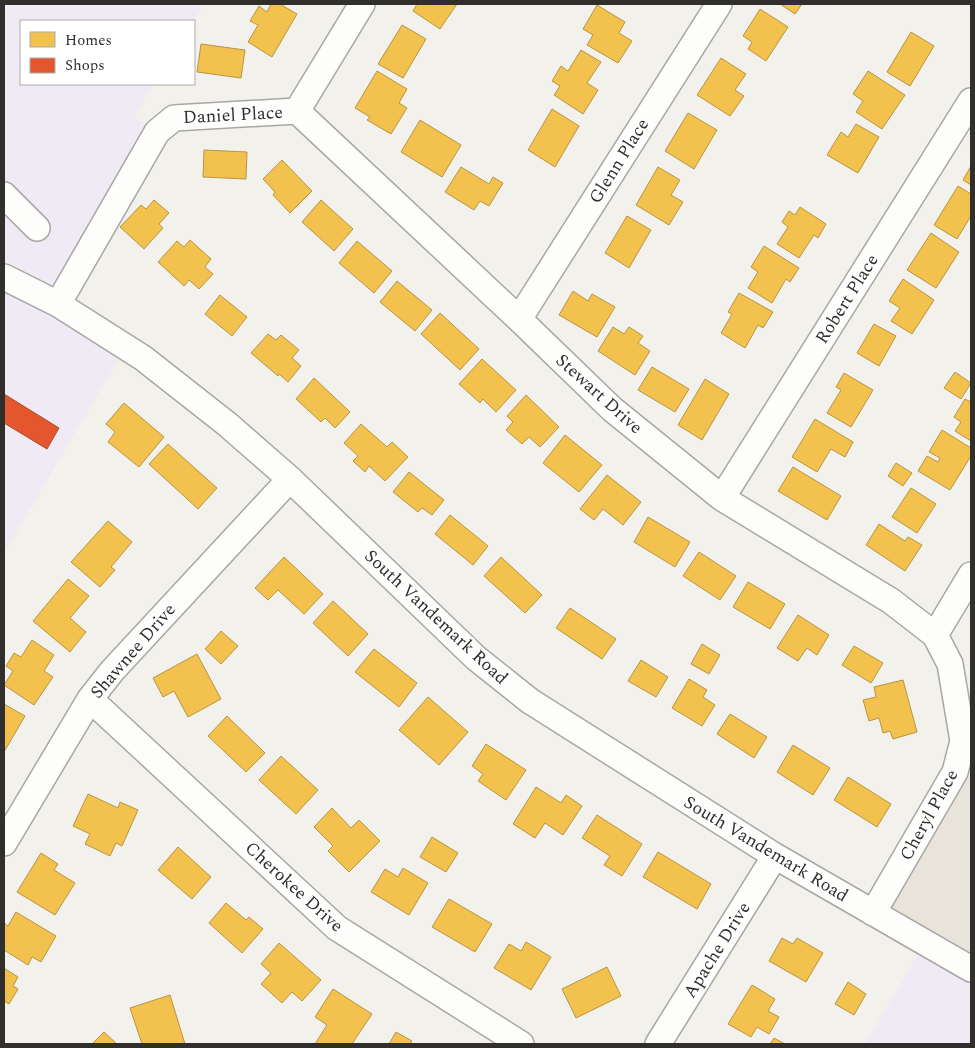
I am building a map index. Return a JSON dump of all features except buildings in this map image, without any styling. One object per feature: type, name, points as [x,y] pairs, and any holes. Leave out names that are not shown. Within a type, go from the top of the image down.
[{"type":"street","name":"Daniel Place","points":[[58,304],[158,132],[174,118],[297,111],[362,4]]},
{"type":"street","name":"Glenn Place","points":[[520,319],[719,4]]},
{"type":"street","name":"Robert Place","points":[[722,498],[971,101]]},
{"type":"street","name":"Stewart Drive","points":[[297,111],[520,319],[612,409],[722,498],[891,601],[935,635]]},
{"type":"street","points":[[4,196],[37,228]]},
{"type":"street","name":"South Vandemark Road","points":[[8,287],[58,304],[143,358],[227,424],[290,479],[476,658],[538,706],[775,856],[971,969]]},
{"type":"street","name":"Shawnee Drive","points":[[4,843],[90,699],[112,671],[290,479]]},
{"type":"street","points":[[935,635],[971,575]]},
{"type":"street","name":"Cheryl Place","points":[[873,913],[954,772],[964,767],[963,741],[950,664],[935,635]]},
{"type":"street","name":"Cherokee Drive","points":[[90,699],[336,928],[521,1044]]},
{"type":"street","name":"Apache Drive","points":[[658,1044],[775,856]]},
{"type":"shaded area","points":[[4,4],[204,4],[194,20],[20,20],[20,85],[153,85],[134,117],[157,132],[58,304],[126,347],[4,553]]},
{"type":"shaded area","points":[[971,741],[971,969],[873,913]]},
{"type":"shaded area","points":[[925,943],[971,969],[971,1044],[865,1044]]}]
